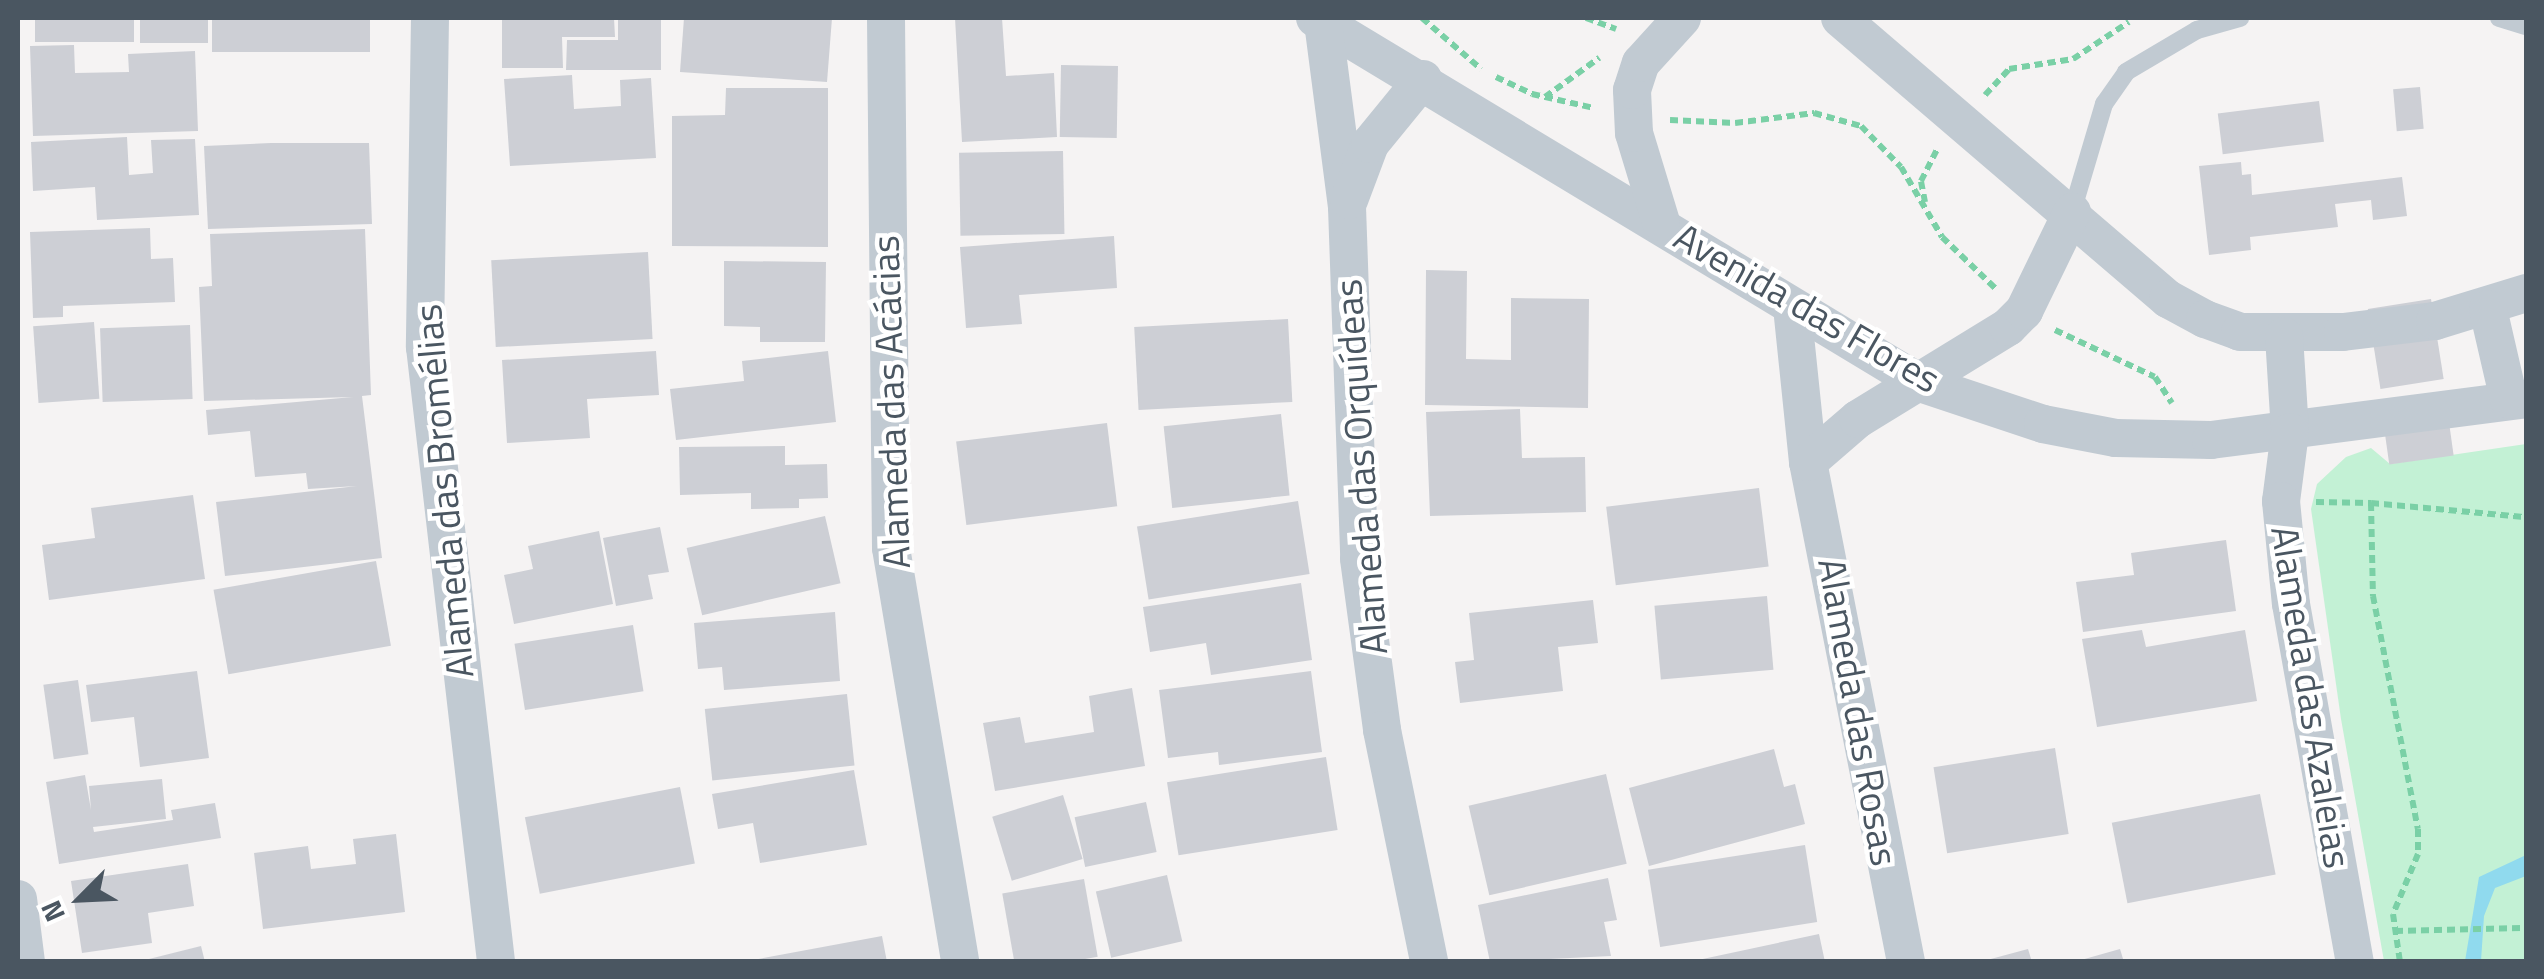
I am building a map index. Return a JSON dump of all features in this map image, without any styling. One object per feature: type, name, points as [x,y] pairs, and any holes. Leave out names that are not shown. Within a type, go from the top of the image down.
[{"type":"street","name":"Alameda das Bromélias","points":[[430,18],[425,347],[496,962]]},
{"type":"street","name":"Alameda das Acácias","points":[[886,18],[891,548],[960,962]]},
{"type":"street","points":[[1661,222],[1632,113],[1641,63],[1682,18]]},
{"type":"street","points":[[1841,18],[2168,298],[2240,332],[2284,336],[2408,326],[2488,309],[2526,293]]},
{"type":"street","name":"Avenida das Flores","points":[[1319,20],[1661,222],[1792,307],[1920,382],[2042,424],[2116,438],[2172,439],[2290,432],[2518,399]]},
{"type":"street","name":"Alameda das Orquídeas","points":[[1319,20],[1346,207],[1359,559],[1382,730],[1430,962]]},
{"type":"street","name":"Alameda das Orquídeas","points":[[1346,207],[1370,144],[1423,79]]},
{"type":"street","points":[[1808,462],[1858,419],[1989,344],[2024,311],[2072,212]]},
{"type":"street","name":"Alameda das Rosas","points":[[1792,307],[1808,462],[1906,962]]},
{"type":"street","points":[[2488,309],[2518,399]]},
{"type":"street","name":"Alameda das Azaleias","points":[[2284,336],[2290,432],[2281,502],[2299,663],[2354,962]]},
{"type":"street","points":[[18,899],[26,962]]},
{"type":"lane","points":[[2072,212],[2104,104],[2126,72],[2198,30],[2240,18]]},
{"type":"lane","points":[[2499,18],[2526,26]]},
{"type":"path","points":[[1422,18],[1486,72],[1546,97],[1706,122],[1814,113],[1846,119],[1887,149],[1959,258],[2024,311],[2164,384],[2172,398],[2172,439]]},
{"type":"path","points":[[1586,18],[1616,29]]},
{"type":"path","points":[[1546,97],[1583,74],[1620,18]]},
{"type":"path","points":[[1926,208],[1924,169],[2009,68],[2074,59],[2129,22]]},
{"type":"path","points":[[2281,502],[2372,503],[2526,517]]},
{"type":"path","points":[[2372,503],[2373,596],[2418,829],[2418,854],[2400,886],[2394,931],[2400,962]]},
{"type":"path","points":[[2394,931],[2521,928]]},
{"type":"green space","points":[[2526,444],[2526,961],[2384,961],[2341,719],[2311,509],[2317,484],[2346,457],[2371,448],[2390,464]]},
{"type":"water","points":[[2526,855],[2526,876],[2495,888],[2484,916],[2481,961],[2465,961],[2479,877]]},
{"type":"building","points":[[35,18],[134,18],[134,42],[35,42]]},
{"type":"building","points":[[140,18],[208,18],[208,43],[140,43]]},
{"type":"building","points":[[212,18],[370,18],[370,52],[212,52]]},
{"type":"building","points":[[502,18],[614,18],[615,37],[562,37],[563,68],[502,68]]},
{"type":"building","points":[[618,18],[661,18],[661,70],[566,70],[567,40],[618,40]]},
{"type":"building","points":[[684,18],[832,18],[827,82],[680,72]]},
{"type":"building","points":[[955,18],[1002,18],[1006,76],[1054,73],[1057,137],[962,142]]},
{"type":"building","points":[[74,45],[75,73],[129,72],[128,54],[195,51],[198,131],[33,136],[30,46]]},
{"type":"building","points":[[1061,65],[1118,66],[1117,138],[1060,137]]},
{"type":"building","points":[[572,75],[574,109],[621,106],[620,80],[651,78],[656,158],[510,166],[504,79]]},
{"type":"building","points":[[2420,87],[2424,129],[2397,131],[2393,89]]},
{"type":"building","points":[[726,88],[828,88],[828,247],[672,246],[672,116],[725,115]]},
{"type":"building","points":[[2319,101],[2324,142],[2223,154],[2218,113]]},
{"type":"building","points":[[127,137],[129,175],[153,173],[151,140],[195,139],[199,215],[97,220],[95,187],[33,191],[31,142]]},
{"type":"building","points":[[369,143],[372,224],[208,229],[204,146]]},
{"type":"building","points":[[1063,151],[1064,234],[960,236],[959,153]]},
{"type":"building","points":[[2241,162],[2242,175],[2251,174],[2252,195],[2402,177],[2407,216],[2373,220],[2371,200],[2335,204],[2338,227],[2250,237],[2251,250],[2209,255],[2199,166]]},
{"type":"building","points":[[150,228],[151,259],[173,258],[175,302],[63,306],[63,317],[33,318],[30,232]]},
{"type":"building","points":[[365,229],[371,395],[362,396],[382,558],[225,576],[216,502],[357,486],[308,489],[306,473],[255,477],[250,431],[208,435],[206,410],[353,397],[204,401],[199,287],[212,286],[210,234]]},
{"type":"building","points":[[1114,236],[1117,288],[1019,295],[1022,324],[966,328],[960,247]]},
{"type":"building","points":[[648,252],[653,339],[496,347],[491,260]]},
{"type":"building","points":[[724,261],[826,262],[825,342],[760,342],[760,327],[724,326]]},
{"type":"building","points":[[1426,270],[1467,271],[1466,359],[1511,360],[1511,298],[1589,299],[1588,408],[1425,405]]},
{"type":"building","points":[[2431,299],[2444,379],[2380,389],[2368,309]]},
{"type":"building","points":[[1288,319],[1292,402],[1139,410],[1134,327]]},
{"type":"building","points":[[94,322],[99,399],[39,403],[33,326]]},
{"type":"building","points":[[190,325],[193,399],[103,402],[100,328]]},
{"type":"building","points":[[656,351],[659,395],[587,399],[590,438],[507,443],[502,360]]},
{"type":"building","points":[[828,351],[836,422],[676,440],[670,389],[744,381],[742,361]]},
{"type":"building","points":[[2446,401],[2454,455],[2389,465],[2382,410]]},
{"type":"building","points":[[1520,409],[1522,458],[1585,457],[1586,512],[1430,516],[1426,412]]},
{"type":"building","points":[[1281,414],[1290,496],[1172,508],[1164,426]]},
{"type":"building","points":[[1107,423],[1117,506],[966,525],[956,442]]},
{"type":"building","points":[[785,446],[785,465],[827,464],[828,498],[799,499],[799,508],[751,509],[751,493],[680,495],[679,447]]},
{"type":"building","points":[[1759,488],[1769,566],[1616,585],[1606,507]]},
{"type":"building","points":[[193,495],[205,579],[49,600],[42,545],[95,538],[91,508]]},
{"type":"building","points":[[1298,501],[1310,574],[1149,600],[1137,526]]},
{"type":"building","points":[[825,516],[841,583],[702,615],[687,548]]},
{"type":"building","points":[[660,527],[669,572],[648,575],[653,599],[616,606],[603,538]]},
{"type":"building","points":[[599,531],[613,604],[514,624],[504,575],[533,569],[528,546]]},
{"type":"building","points":[[2226,540],[2236,611],[2083,632],[2076,582],[2134,575],[2131,553]]},
{"type":"building","points":[[376,561],[391,646],[228,674],[214,590]]},
{"type":"building","points":[[1301,583],[1312,660],[1211,675],[1206,643],[1150,652],[1143,607]]},
{"type":"building","points":[[1767,596],[1773,670],[1661,680],[1654,606]]},
{"type":"building","points":[[1593,600],[1598,643],[1558,647],[1563,691],[1460,703],[1455,662],[1474,660],[1469,613]]},
{"type":"building","points":[[835,612],[840,681],[724,690],[722,667],[698,669],[694,623]]},
{"type":"building","points":[[633,625],[643,691],[525,710],[514,644]]},
{"type":"building","points":[[2142,630],[2146,647],[2245,630],[2257,701],[2097,727],[2082,639]]},
{"type":"building","points":[[197,671],[209,758],[140,767],[134,717],[91,722],[86,685]]},
{"type":"building","points":[[1311,671],[1322,752],[1219,765],[1218,752],[1168,758],[1159,690]]},
{"type":"building","points":[[78,680],[88,754],[54,759],[43,685]]},
{"type":"building","points":[[1132,688],[1145,766],[995,791],[983,723],[1020,717],[1025,743],[1094,732],[1089,696]]},
{"type":"building","points":[[847,694],[855,766],[712,781],[705,709]]},
{"type":"building","points":[[2055,748],[2069,834],[1947,853],[1934,767]]},
{"type":"building","points":[[1774,749],[1784,787],[1795,784],[1805,824],[1649,866],[1629,788]]},
{"type":"building","points":[[1326,757],[1338,830],[1179,855],[1167,782]]},
{"type":"building","points":[[854,770],[867,845],[760,863],[753,823],[718,829],[712,794]]},
{"type":"building","points":[[1606,774],[1627,864],[1489,895],[1469,806]]},
{"type":"building","points":[[85,775],[91,810],[89,786],[162,779],[166,819],[93,827],[94,832],[173,820],[171,810],[215,803],[221,838],[59,864],[46,782]]},
{"type":"building","points":[[680,787],[695,864],[540,894],[525,817]]},
{"type":"building","points":[[2260,794],[2276,874],[2127,903],[2112,823]]},
{"type":"building","points":[[1063,795],[1083,859],[1012,881],[992,817]]},
{"type":"building","points":[[1146,802],[1157,852],[1085,867],[1075,817]]},
{"type":"building","points":[[396,834],[405,912],[263,929],[254,853],[308,846],[311,869],[356,864],[353,839]]},
{"type":"building","points":[[1805,845],[1817,922],[1660,947],[1648,870]]},
{"type":"building","points":[[188,864],[194,906],[148,913],[152,943],[82,953],[71,881]]},
{"type":"building","points":[[1167,875],[1182,941],[1111,958],[1096,891]]},
{"type":"building","points":[[1608,878],[1617,920],[1604,922],[1611,956],[1490,962],[1478,905]]},
{"type":"building","points":[[1084,879],[1098,957],[1068,962],[1014,962],[1002,893]]},
{"type":"building","points":[[1819,934],[1825,962],[1698,962],[1698,960]]},
{"type":"building","points":[[882,936],[887,962],[753,962],[753,960]]},
{"type":"building","points":[[201,946],[205,962],[145,962],[145,960]]},
{"type":"building","points":[[2028,949],[2032,962],[1987,962],[1987,960]]},
{"type":"building","points":[[2120,949],[2124,962],[2081,962],[2081,960]]}]
